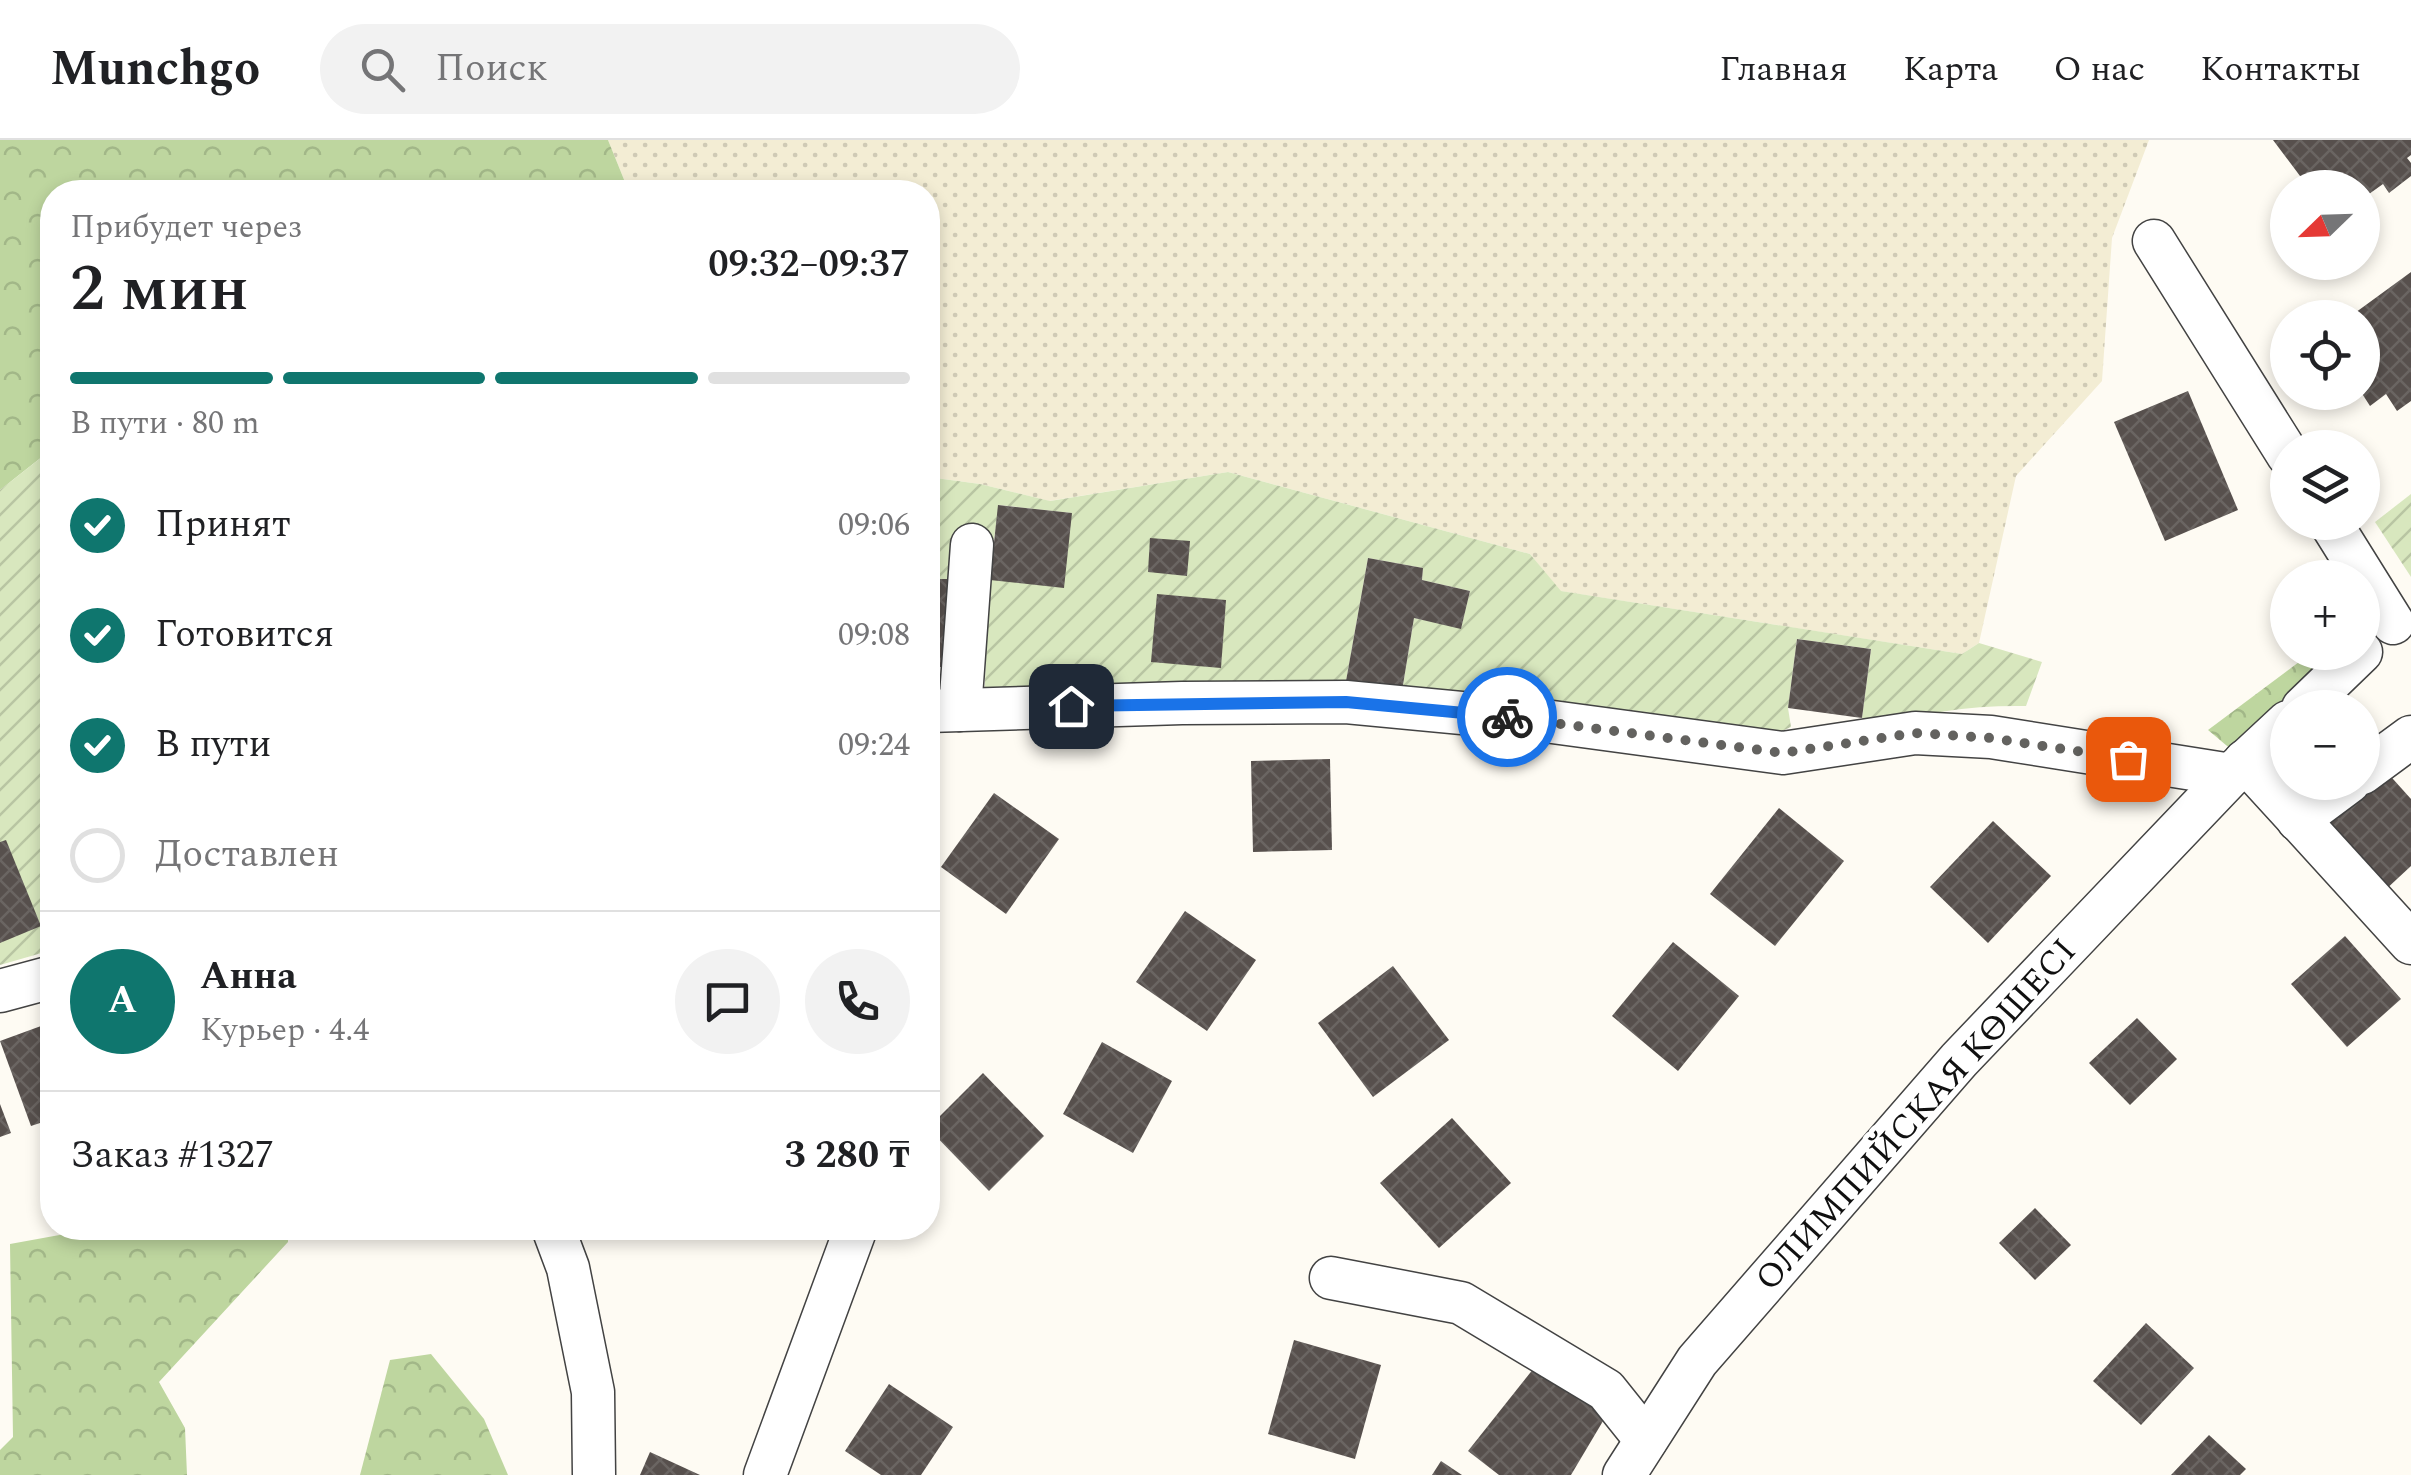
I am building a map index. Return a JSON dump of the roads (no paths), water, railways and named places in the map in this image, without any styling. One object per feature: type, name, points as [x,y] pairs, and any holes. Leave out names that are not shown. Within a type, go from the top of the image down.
[{"type":"street","points":[[2154,241],[2273,430]]},
{"type":"street","points":[[2321,690],[2382,634],[2338,540]]},
{"type":"street","points":[[972,545],[944,710],[1346,702],[1546,721],[1783,753],[1915,733],[1991,738],[2238,768],[2298,820],[2411,943]]},
{"type":"street","points":[[2380,760],[2411,738]]},
{"type":"street","name":"ОЛИМПИЙСКАЯ КӨШЕСІ","points":[[1635,1458],[1697,1360],[1959,1060],[2270,739]]},
{"type":"street","points":[[2298,820],[2325,800]]},
{"type":"street","points":[[0,991],[40,980]]},
{"type":"street","points":[[558,1240],[568,1268],[593,1392],[594,1475]]},
{"type":"street","points":[[766,1475],[852,1240]]},
{"type":"street","points":[[1330,1278],[1461,1303],[1606,1390],[1635,1458]]}]
